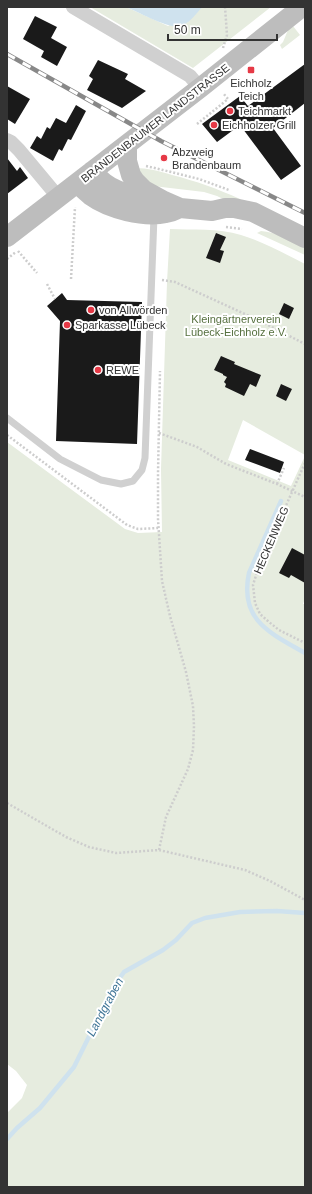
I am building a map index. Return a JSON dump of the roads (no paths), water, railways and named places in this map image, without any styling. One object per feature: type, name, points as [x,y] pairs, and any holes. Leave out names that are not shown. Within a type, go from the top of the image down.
[{"type":"main road","name":"BRANDENBAUMER LANDSTRASSE","points":[[12,244],[67,202],[85,177],[302,7]]},
{"type":"main road","points":[[127,145],[127,161],[131,175],[144,190],[166,208]]},
{"type":"main road","points":[[85,177],[89,194],[104,204],[119,209],[141,214],[166,208],[212,211],[232,221],[285,228],[305,238]]},
{"type":"street","points":[[73,7],[190,76],[200,88]]},
{"type":"street","points":[[7,140],[12,142],[67,202]]},
{"type":"lane","points":[[7,418],[60,459],[101,480],[121,484],[133,480],[142,470],[145,458],[166,208]]},
{"type":"water","points":[[126,7],[202,7],[187,23],[180,26],[175,26],[161,23]]},
{"type":"waterway","points":[[281,501],[249,573],[247,589],[249,603],[253,614],[260,623],[280,639],[305,653]]},
{"type":"waterway","name":"Landgraben","points":[[7,1139],[40,1108],[74,1067],[114,986],[124,972],[163,950],[176,940],[192,923],[205,918],[240,912],[277,911],[305,913]]},
{"type":"railway","points":[[7,54],[161,141],[305,213]]},
{"type":"place","name":"Eichholz Teich","points":[[251,70]]},
{"type":"place","name":"Teichmarkt","points":[[230,111]]},
{"type":"place","name":"Eichholzer Grill","points":[[214,125]]},
{"type":"place","name":"Abzweig Brandenbaum","points":[[164,158]]},
{"type":"place","name":"von Allwörden","points":[[91,310]]},
{"type":"place","name":"Sparkasse Lübeck","points":[[67,325]]},
{"type":"place","name":"REWE","points":[[98,370]]},
{"type":"park label","name":"Kleingärtnerverein Lübeck-Eichholz e.V.","points":[[236,325]]}]
